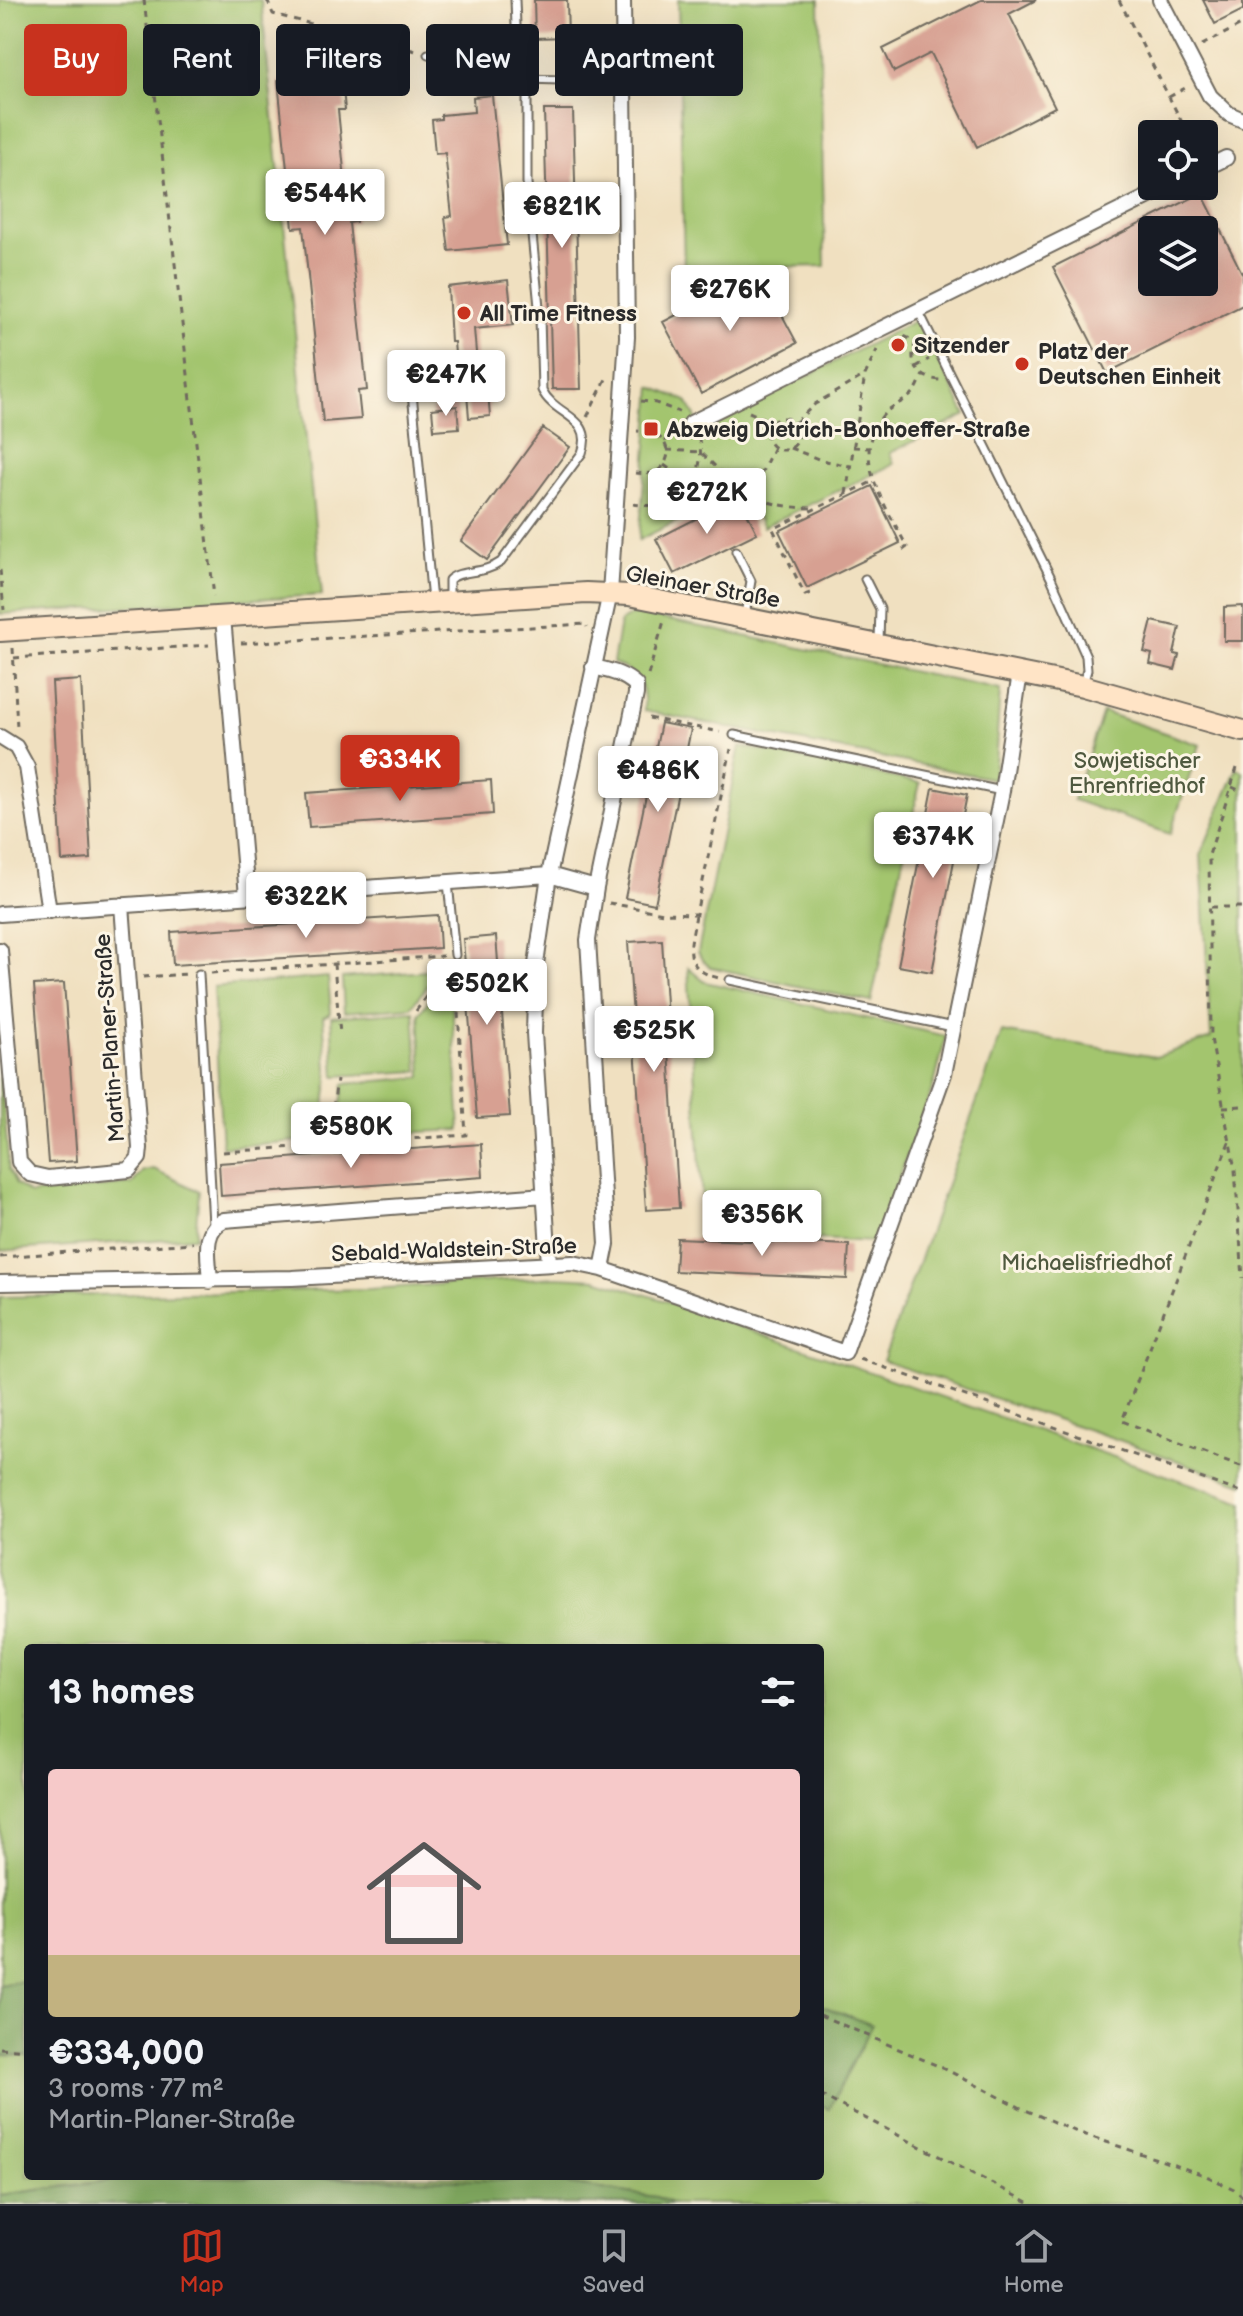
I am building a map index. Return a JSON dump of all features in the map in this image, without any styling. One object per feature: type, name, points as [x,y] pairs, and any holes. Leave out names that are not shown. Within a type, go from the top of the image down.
[{"type":"street","points":[[623,0],[624,24]]},
{"type":"street","points":[[1160,0],[1217,105],[1243,120]]},
{"type":"street","points":[[549,1264],[534,1033],[536,964],[549,875],[610,593],[624,401],[626,96]]},
{"type":"street","points":[[1218,162],[1226,158]]},
{"type":"street","points":[[691,423],[1142,200]]},
{"type":"street","name":"Gleinaer Straße","points":[[6,630],[610,593],[670,602],[1083,686],[1243,731]]},
{"type":"street","points":[[223,617],[247,896]]},
{"type":"street","points":[[593,667],[618,672],[636,685],[588,940],[607,1244],[602,1269]]},
{"type":"street","points":[[845,1353],[944,1074],[1002,791],[1020,673]]},
{"type":"street","points":[[5,740],[16,747],[27,767],[49,911]]},
{"type":"street","name":"Martin-Planer-Straße","points":[[0,914],[549,875],[595,894]]},
{"type":"street","name":"Martin-Planer-Straße","points":[[0,950],[19,1162],[30,1174],[39,1177],[123,1172],[135,1166],[139,1158],[122,905]]},
{"type":"street","name":"Sebald-Waldstein-Straße","points":[[213,1224],[224,1220],[545,1195]]},
{"type":"street","points":[[210,1281],[209,1241],[213,1224]]},
{"type":"street","name":"Sebald-Waldstein-Straße","points":[[0,1283],[210,1281],[573,1263],[602,1269],[845,1353]]},
{"type":"lane","points":[[515,0],[516,24]]},
{"type":"lane","points":[[441,603],[449,580],[455,575],[483,572],[501,562],[582,453],[585,434],[582,427],[546,399],[542,390],[540,317],[527,183],[527,96]]},
{"type":"lane","points":[[919,312],[1051,578],[1086,656],[1083,686]]},
{"type":"lane","points":[[412,393],[441,603]]},
{"type":"lane","points":[[736,551],[751,581],[745,617]]},
{"type":"lane","points":[[865,579],[880,609],[879,644]]},
{"type":"lane","points":[[734,735],[1002,791]]},
{"type":"lane","points":[[448,882],[455,955]]},
{"type":"lane","points":[[199,974],[213,1224]]},
{"type":"lane","points":[[730,980],[955,1027]]},
{"type":"path","points":[[144,0],[215,601],[223,617]]},
{"type":"path","points":[[267,0],[273,14],[426,53]]},
{"type":"path","points":[[1119,0],[1181,120]]},
{"type":"path","points":[[1188,53],[1243,24]]},
{"type":"path","points":[[1169,97],[1178,92]]},
{"type":"path","points":[[846,494],[865,375],[889,327]]},
{"type":"path","points":[[928,330],[917,339],[914,347],[912,355],[916,367],[923,375],[936,380],[951,377]]},
{"type":"path","points":[[916,367],[930,358]]},
{"type":"path","points":[[795,423],[815,404],[865,375]]},
{"type":"path","points":[[903,550],[907,547],[874,481],[868,461],[869,448],[880,419],[914,393],[923,375]]},
{"type":"path","points":[[582,427],[607,376]]},
{"type":"path","points":[[617,503],[658,505],[668,501],[681,495],[701,465],[696,431],[672,407],[624,401]]},
{"type":"path","points":[[795,423],[781,417],[772,422],[767,438],[774,447],[790,448],[821,460],[850,466]]},
{"type":"path","points":[[790,448],[799,437],[795,423]]},
{"type":"path","points":[[619,472],[656,473],[664,465],[667,450],[657,435],[622,431]]},
{"type":"path","points":[[750,496],[774,447]]},
{"type":"path","points":[[853,447],[869,448]]},
{"type":"path","points":[[667,450],[701,452],[750,496],[777,506],[816,509]]},
{"type":"path","points":[[664,465],[706,493],[739,489]]},
{"type":"path","points":[[656,473],[668,501],[665,513],[675,517],[696,511],[706,493]]},
{"type":"path","points":[[810,593],[805,595],[778,545],[773,529],[874,481]]},
{"type":"path","points":[[0,570],[6,630],[14,658],[18,726],[5,740]]},
{"type":"path","points":[[636,685],[649,674],[670,602]]},
{"type":"path","points":[[14,658],[586,624],[588,631]]},
{"type":"path","points":[[632,714],[734,735],[690,953],[692,961],[702,973],[730,980]]},
{"type":"path","points":[[1237,768],[1209,855],[1209,907],[1211,1038],[1235,1170],[1243,1278]]},
{"type":"path","points":[[1231,786],[1243,792]]},
{"type":"path","points":[[595,894],[663,913],[696,914]]},
{"type":"path","points":[[1209,907],[1243,907]]},
{"type":"path","points":[[127,979],[455,955]]},
{"type":"path","points":[[416,1011],[455,955]]},
{"type":"path","points":[[208,1153],[466,1135],[455,955]]},
{"type":"path","points":[[334,964],[340,1034]]},
{"type":"path","points":[[328,1145],[337,1080]]},
{"type":"path","points":[[1223,1107],[1243,1106]]},
{"type":"path","points":[[1230,1142],[1122,1421],[1243,1467]]},
{"type":"path","points":[[0,1257],[209,1241]]},
{"type":"path","points":[[845,1353],[1243,1493]]},
{"type":"path","points":[[824,2017],[945,2069],[1021,2108],[1077,2132],[1204,2175],[1234,2189],[1243,2197]]},
{"type":"path","points":[[0,2048],[24,2050]]},
{"type":"path","points":[[824,2097],[1032,2204]]},
{"type":"green space","points":[[0,0],[261,0],[322,595],[0,614]]},
{"type":"green space","points":[[678,0],[819,0],[825,266],[684,269],[680,96],[743,96],[743,24],[679,24]]},
{"type":"green space","points":[[918,319],[966,415],[890,453],[894,464],[763,527],[743,488],[639,540],[652,387],[687,401],[702,430]]},
{"type":"green space","points":[[635,613],[1000,690],[994,779],[644,711],[644,694],[639,681],[629,671],[613,663],[620,622]]},
{"type":"green space","name":"Sowjetischer Ehrenfriedhof","points":[[1103,712],[1200,745],[1170,834],[1073,800]]},
{"type":"green space","points":[[740,746],[920,783],[871,1002],[710,967],[702,960],[698,952]]},
{"type":"green space","name":"Michaelisfriedhof","points":[[1237,768],[1243,771],[1243,1484],[883,1361],[1002,1032],[1156,1057],[1211,1038],[1201,854]]},
{"type":"green space","points":[[688,968],[705,982],[946,1036],[935,1081],[875,1242],[704,1233]]},
{"type":"green space","points":[[439,970],[411,1007],[344,1012],[342,978]]},
{"type":"green space","points":[[450,970],[460,1130],[336,1136],[344,1084],[422,1077],[419,1014]]},
{"type":"green space","points":[[328,977],[331,1013],[323,1017],[328,1081],[321,1139],[222,1147],[213,987]]},
{"type":"green space","points":[[414,1011],[418,1071],[335,1076],[331,1017]]},
{"type":"green space","points":[[0,1061],[9,1170],[16,1184],[30,1194],[132,1184],[143,1171],[154,1169],[199,1191],[195,1237],[0,1251]]},
{"type":"green space","points":[[556,1277],[596,1279],[1243,1502],[1243,2204],[673,2204],[656,2197],[546,2181],[478,2180],[824,2180],[824,2106],[829,2108],[872,2025],[824,2007],[824,1644],[24,1644],[24,1981],[0,1985],[0,1297],[370,1289]]},
{"type":"green space","points":[[24,1981],[24,2056],[0,2055],[0,1985]]},
{"type":"green space","points":[[824,2007],[872,2025],[829,2109],[824,2106]]},
{"type":"green space","points":[[0,2055],[24,2056],[24,2180],[115,2180],[0,2195]]},
{"type":"green space","points":[[115,2180],[546,2181],[656,2197],[673,2204],[0,2204],[0,2195]]},
{"type":"building","points":[[534,0],[567,0],[568,24],[555,24],[555,37],[539,38],[539,24],[535,24]]},
{"type":"building","points":[[981,0],[1036,0],[1009,14],[1055,107],[977,147],[931,53],[894,72],[883,49]]},
{"type":"building","points":[[1203,0],[1243,0],[1243,10],[1215,24]]},
{"type":"building","points":[[280,96],[344,96],[345,110],[338,110],[346,190],[353,189],[356,222],[349,223],[367,390],[358,391],[361,419],[323,422],[303,227],[293,228]]},
{"type":"building","points":[[492,96],[507,245],[449,251],[445,217],[452,216],[445,153],[435,154],[432,120],[441,119],[441,115],[474,112],[473,97]]},
{"type":"building","points":[[544,110],[573,110],[581,389],[552,389]]},
{"type":"building","points":[[1188,200],[1206,200],[1214,216],[1156,216]]},
{"type":"building","points":[[1138,225],[1138,296],[1218,296],[1218,225],[1243,275],[1243,305],[1107,373],[1053,267]]},
{"type":"building","points":[[759,272],[797,343],[701,394],[663,322]]},
{"type":"building","points":[[508,280],[513,325],[474,329],[478,376],[457,378],[454,342],[451,342],[448,287]]},
{"type":"building","points":[[488,392],[490,416],[469,418],[467,394]]},
{"type":"building","points":[[457,406],[459,428],[434,430],[432,409]]},
{"type":"building","points":[[543,428],[570,447],[487,560],[461,541]]},
{"type":"building","points":[[872,486],[900,543],[807,588],[779,531]]},
{"type":"building","points":[[739,497],[757,533],[674,574],[656,539]]},
{"type":"building","points":[[1243,606],[1243,641],[1224,641],[1224,607]]},
{"type":"building","points":[[1152,621],[1180,627],[1174,654],[1179,655],[1175,670],[1150,664],[1152,654],[1144,652]]},
{"type":"building","points":[[81,680],[91,859],[62,861],[52,682]]},
{"type":"building","points":[[661,723],[691,729],[655,904],[625,898]]},
{"type":"building","points":[[491,780],[493,814],[309,827],[306,793]]},
{"type":"building","points":[[933,788],[967,795],[932,972],[898,966]]},
{"type":"building","points":[[438,915],[440,948],[173,965],[171,932]]},
{"type":"building","points":[[496,936],[510,1116],[477,1118],[463,939]]},
{"type":"building","points":[[662,940],[679,1208],[646,1210],[628,942]]},
{"type":"building","points":[[64,983],[77,1161],[48,1163],[34,985]]},
{"type":"building","points":[[481,1144],[483,1177],[221,1196],[219,1163]]},
{"type":"building","points":[[677,1238],[849,1245],[847,1279],[675,1271]]},
{"type":"place","name":"All Time Fitness","points":[[464,313]]},
{"type":"place","name":"Sitzender","points":[[898,345]]},
{"type":"place","name":"Platz der Deutschen Einheit","points":[[1022,364]]},
{"type":"place","name":"Abzweig Dietrich-Bonhoeffer-Straße","points":[[651,429]]}]
